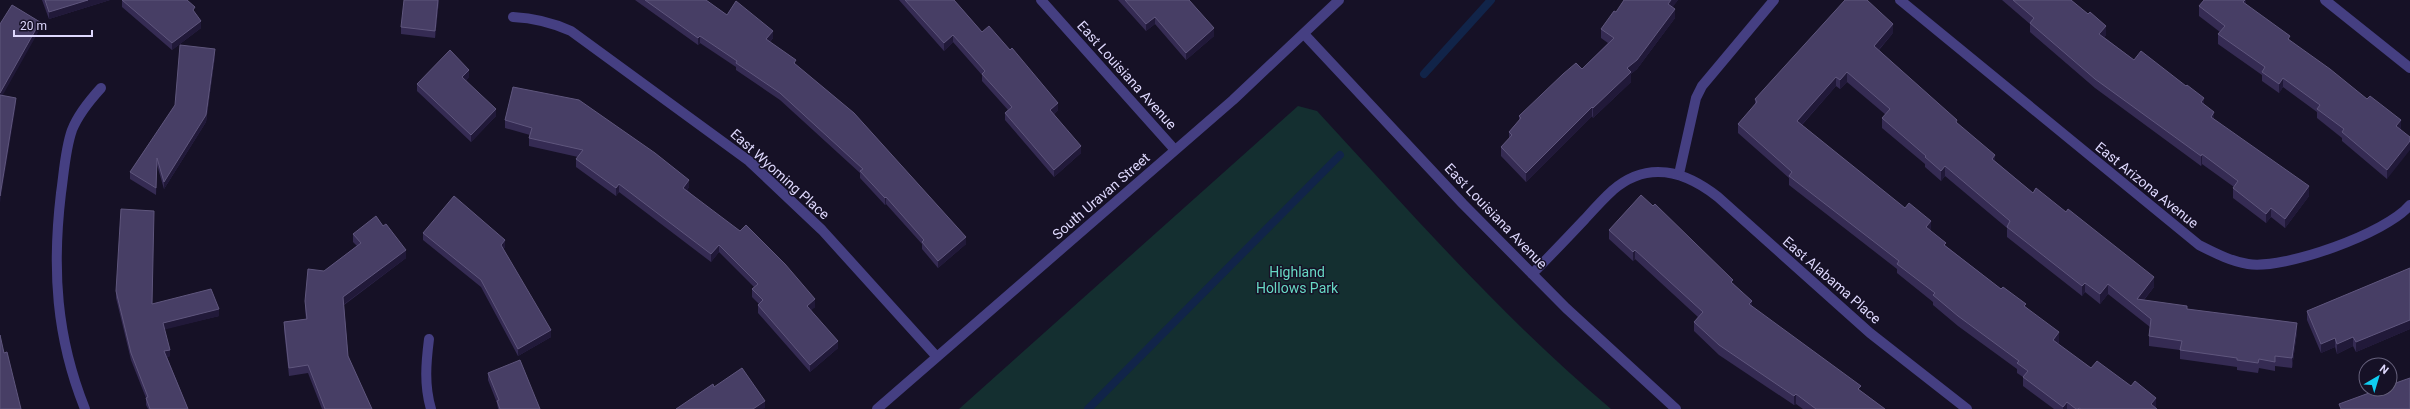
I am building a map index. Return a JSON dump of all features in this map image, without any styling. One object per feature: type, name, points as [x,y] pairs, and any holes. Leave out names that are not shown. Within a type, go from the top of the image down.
[{"type":"street","name":"East Louisiana Avenue","points":[[1041,0],[1176,150]]},
{"type":"street","name":"South Uravan Street","points":[[877,409],[1176,150],[1304,34],[1339,0]]},
{"type":"street","points":[[1679,174],[1696,98],[1702,86],[1774,0]]},
{"type":"street","name":"East Arizona Avenue","points":[[1900,0],[2199,246],[2223,257],[2248,264],[2277,264],[2302,259],[2388,224],[2410,205]]},
{"type":"street","points":[[2325,0],[2410,68]]},
{"type":"street","name":"East Wyoming Place","points":[[513,18],[530,18],[550,22],[571,31],[749,161],[822,230],[937,357]]},
{"type":"street","name":"East Louisiana Avenue","points":[[1304,34],[1463,204],[1532,274],[1566,308],[1676,409]]},
{"type":"street","points":[[84,409],[75,386],[61,329],[55,270],[57,231],[64,166],[72,131],[79,117],[101,88]]},
{"type":"street","name":"East Alabama Place","points":[[1532,274],[1613,190],[1633,177],[1657,172],[1679,174],[1700,182],[1864,328],[1967,409]]},
{"type":"street","points":[[429,339],[426,368],[427,394],[431,409]]},
{"type":"green space","name":"Highland Hollows Park","points":[[1298,106],[1317,111],[1423,226],[1496,302],[1533,339],[1611,409],[959,409]]},
{"type":"building","points":[[45,0],[88,0],[49,12]]},
{"type":"building","points":[[122,0],[187,0],[195,7],[193,10],[201,21],[172,43]]},
{"type":"building","points":[[404,0],[438,0],[435,31],[401,27]]},
{"type":"building","points":[[645,0],[706,0],[727,15],[736,1],[773,31],[766,39],[796,60],[794,63],[854,113],[966,237],[938,261],[922,242],[924,240],[886,197],[885,198],[860,171],[863,169],[780,93],[736,63],[737,61],[700,36],[698,38]]},
{"type":"building","points":[[905,0],[954,0],[982,32],[989,26],[1010,50],[1012,48],[1058,103],[1050,110],[1081,146],[1054,170],[1005,113],[1012,107],[982,74],[985,71],[953,35],[944,43]]},
{"type":"building","points":[[1125,0],[1189,0],[1214,28],[1186,53],[1155,17],[1146,24]]},
{"type":"building","points":[[1624,0],[1671,0],[1668,4],[1675,9],[1637,60],[1627,68],[1631,72],[1593,108],[1592,107],[1526,173],[1501,147],[1512,135],[1509,132],[1521,118],[1519,116],[1563,74],[1576,63],[1582,69],[1614,38],[1601,29]]},
{"type":"building","points":[[1845,0],[1867,0],[1893,24],[1874,46],[1957,120],[1956,122],[1995,155],[1992,159],[2033,193],[2036,188],[2066,212],[2068,209],[2154,277],[2137,299],[2187,306],[2187,309],[2297,323],[2292,358],[2275,356],[2275,362],[2259,359],[2258,363],[2237,360],[2237,358],[2180,350],[2182,341],[2149,336],[2151,319],[2108,284],[2100,294],[2085,283],[2082,286],[2007,227],[2010,221],[1945,166],[1941,171],[1882,118],[1890,109],[1847,72],[1840,80],[1836,77],[1797,121],[1905,208],[1909,203],[1931,221],[1926,227],[1946,243],[1944,245],[2001,289],[2003,287],[2026,304],[2024,306],[2059,332],[2053,340],[2091,368],[2097,361],[2131,386],[2135,381],[2156,398],[2151,404],[2157,409],[2076,409],[2067,402],[2063,407],[2023,377],[2028,371],[2017,363],[2019,361],[1958,316],[1933,295],[1935,293],[1897,264],[1899,261],[1789,176],[1792,172],[1738,124],[1757,102],[1755,99]]},
{"type":"building","points":[[2013,0],[2071,0],[2088,14],[2090,12],[2106,26],[2099,34],[2134,60],[2141,51],[2204,98],[2201,102],[2214,112],[2211,117],[2309,186],[2285,219],[2271,208],[2266,214],[2233,188],[2238,181],[2095,79],[2030,23],[2034,18]]},
{"type":"building","points":[[2204,0],[2245,0],[2243,2],[2290,36],[2288,39],[2330,69],[2367,99],[2370,96],[2401,120],[2396,126],[2410,137],[2410,141],[2387,170],[2342,132],[2344,129],[2317,109],[2320,105],[2283,78],[2279,84],[2262,72],[2265,67],[2218,34],[2225,26],[2199,6]]},
{"type":"building","points":[[12,5],[40,22],[0,93],[0,24]]},
{"type":"building","points":[[180,45],[215,49],[206,115],[164,182],[157,158],[156,188],[130,172],[175,105]]},
{"type":"building","points":[[450,50],[469,70],[462,77],[496,109],[471,135],[417,84]]},
{"type":"building","points":[[513,87],[579,100],[655,153],[689,180],[683,188],[740,231],[746,225],[785,264],[815,299],[807,306],[838,341],[810,365],[758,305],[763,300],[752,289],[758,284],[719,245],[711,254],[619,184],[616,188],[576,159],[583,150],[529,138],[532,128],[505,120]]},
{"type":"building","points":[[0,95],[16,98],[0,196]]},
{"type":"building","points":[[1641,195],[1653,206],[1655,204],[1733,280],[1731,282],[1752,301],[1749,304],[1861,386],[1858,389],[1885,409],[1816,409],[1796,394],[1794,396],[1719,345],[1694,322],[1703,312],[1635,250],[1633,252],[1609,230]]},
{"type":"building","points":[[454,196],[505,240],[501,245],[551,330],[518,349],[481,280],[423,233]]},
{"type":"building","points":[[121,209],[154,211],[152,304],[211,289],[219,309],[163,323],[170,350],[164,351],[188,409],[150,409],[146,398],[148,397],[131,353],[116,291]]},
{"type":"building","points":[[376,216],[383,226],[386,224],[406,250],[343,297],[348,356],[372,409],[325,409],[308,365],[289,368],[284,322],[307,319],[305,301],[308,269],[324,271],[361,243],[353,234]]},
{"type":"building","points":[[2410,268],[2410,320],[2356,342],[2353,337],[2337,344],[2335,338],[2321,344],[2307,311]]},
{"type":"building","points":[[0,335],[4,353],[7,352],[21,409],[0,409]]},
{"type":"building","points":[[520,360],[540,409],[500,409],[497,401],[499,400],[488,373]]},
{"type":"building","points":[[742,368],[765,401],[753,409],[676,409],[713,384],[714,387]]},
{"type":"building","points":[[2410,378],[2410,409],[2341,409],[2339,404],[2358,397],[2398,397],[2398,382]]},
{"type":"waterway","points":[[1424,74],[1491,0]]},
{"type":"waterway","points":[[1088,409],[1340,155]]}]
